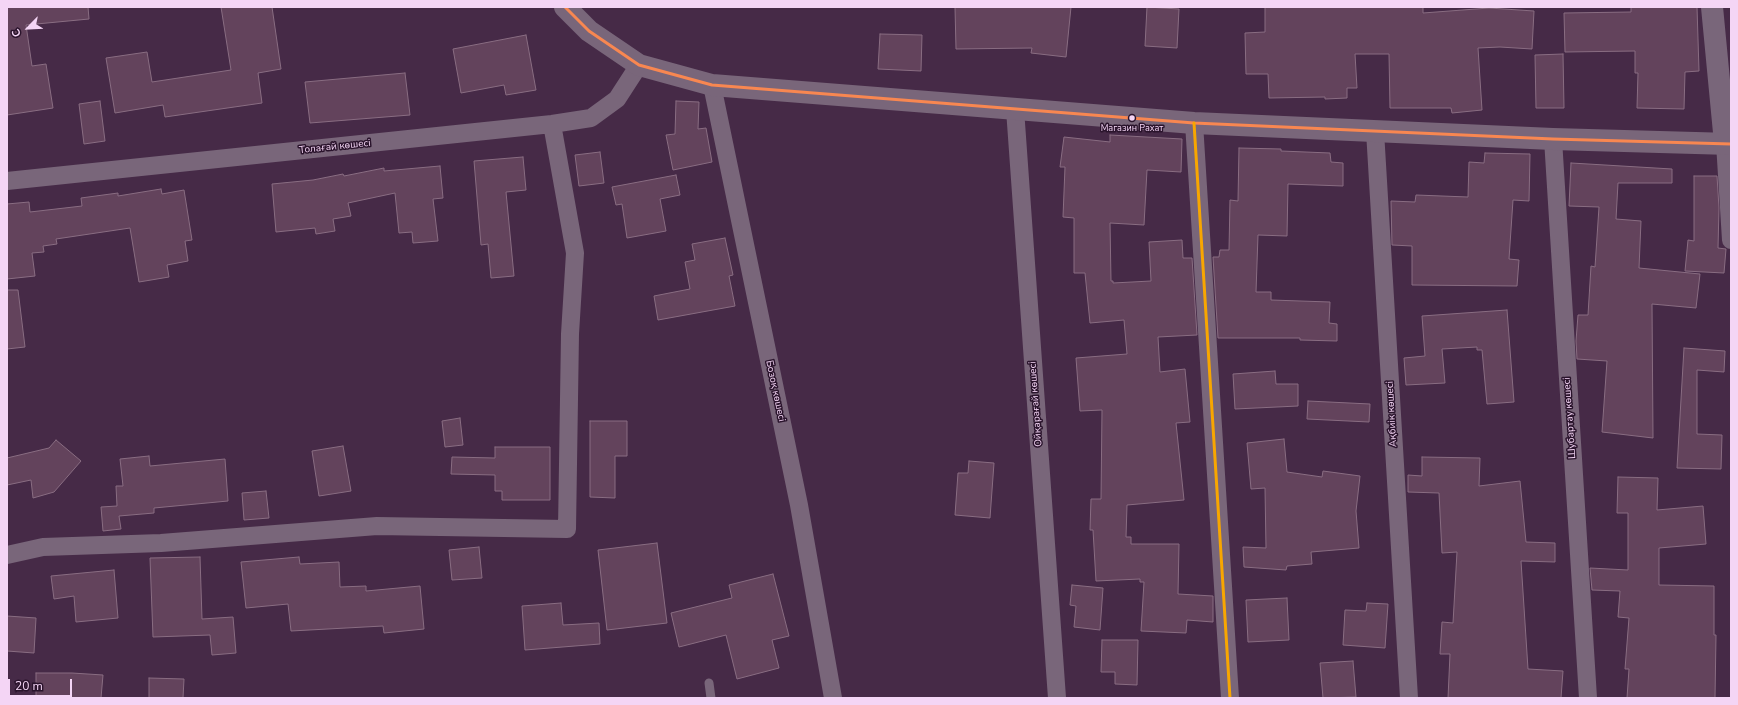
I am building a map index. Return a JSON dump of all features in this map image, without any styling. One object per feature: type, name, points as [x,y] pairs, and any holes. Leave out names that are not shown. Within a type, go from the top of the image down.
[{"type":"street","points":[[565,7],[589,31],[639,65],[712,85],[1194,123],[1728,144]]},
{"type":"street","points":[[1712,7],[1728,144],[1731,240]]},
{"type":"street","name":"Толағай көшесі","points":[[7,181],[552,124],[591,118],[617,99],[639,65]]},
{"type":"street","name":"Бозоқ көшесі","points":[[712,85],[799,505],[833,698]]},
{"type":"street","name":"Ойқарағай көшесі","points":[[1015,109],[1057,698]]},
{"type":"street","points":[[1194,123],[1230,698]]},
{"type":"street","points":[[7,555],[43,547],[161,543],[377,526],[567,530],[570,334],[575,253],[552,124]]},
{"type":"street","name":"Ақбиік көшесі","points":[[1375,131],[1409,698]]},
{"type":"street","name":"Шубартау көшесі","points":[[1553,138],[1588,698]]},
{"type":"lane","points":[[709,683],[711,698]]},
{"type":"building","points":[[7,7],[88,7],[89,19],[26,25],[32,66],[46,64],[53,108],[7,115]]},
{"type":"building","points":[[221,7],[272,7],[281,69],[258,73],[262,103],[165,117],[163,105],[115,113],[106,58],[147,52],[152,82],[231,70]]},
{"type":"building","points":[[955,7],[1071,7],[1066,57],[1031,53],[1032,48],[956,49]]},
{"type":"building","points":[[1147,7],[1179,9],[1177,48],[1145,46]]},
{"type":"building","points":[[1265,7],[1423,7],[1423,13],[1489,8],[1534,11],[1532,49],[1500,47],[1478,48],[1482,110],[1452,113],[1451,108],[1390,108],[1389,54],[1355,54],[1357,88],[1347,88],[1347,98],[1269,98],[1268,74],[1246,74],[1245,33],[1265,32]]},
{"type":"building","points":[[1631,7],[1697,7],[1699,71],[1685,72],[1684,109],[1637,108],[1638,73],[1635,73],[1635,51],[1565,52],[1564,13],[1631,12]]},
{"type":"building","points":[[880,34],[922,35],[921,71],[878,69]]},
{"type":"building","points":[[526,35],[536,90],[506,95],[504,85],[461,93],[453,49]]},
{"type":"building","points":[[1563,54],[1564,108],[1536,108],[1535,55]]},
{"type":"building","points":[[405,73],[410,115],[310,123],[305,82]]},
{"type":"building","points":[[100,101],[105,141],[84,144],[79,104]]},
{"type":"building","points":[[676,101],[699,102],[698,129],[706,128],[712,162],[673,170],[666,135],[675,134]]},
{"type":"building","points":[[1110,135],[1182,139],[1181,172],[1147,170],[1144,225],[1110,223],[1111,281],[1113,281],[1113,283],[1151,281],[1149,242],[1182,240],[1183,258],[1192,258],[1197,335],[1158,337],[1160,372],[1185,369],[1190,422],[1176,423],[1184,500],[1127,505],[1126,537],[1131,537],[1131,544],[1179,544],[1178,594],[1213,596],[1213,622],[1187,620],[1186,633],[1141,631],[1144,582],[1140,582],[1140,579],[1096,581],[1093,530],[1090,530],[1091,499],[1101,499],[1102,410],[1080,411],[1076,358],[1127,354],[1124,320],[1090,323],[1085,273],[1074,273],[1074,218],[1063,217],[1065,167],[1060,167],[1064,137],[1110,142]]},
{"type":"building","points":[[1239,148],[1281,149],[1281,151],[1330,153],[1331,162],[1343,163],[1343,186],[1288,184],[1287,236],[1258,235],[1256,292],[1271,292],[1271,300],[1330,302],[1329,323],[1337,324],[1337,341],[1300,340],[1300,338],[1218,338],[1213,257],[1219,257],[1220,250],[1229,250],[1230,200],[1238,201]]},
{"type":"building","points":[[600,152],[604,183],[579,186],[575,155]]},
{"type":"building","points":[[1485,153],[1530,154],[1529,201],[1513,200],[1509,259],[1519,260],[1517,286],[1412,285],[1412,246],[1392,245],[1391,201],[1415,202],[1416,195],[1468,197],[1469,162],[1484,163]]},
{"type":"building","points":[[523,157],[526,190],[506,192],[514,276],[491,278],[488,244],[481,245],[474,161]]},
{"type":"building","points":[[1571,163],[1672,169],[1672,183],[1618,183],[1616,219],[1641,221],[1639,268],[1700,274],[1696,308],[1652,304],[1653,438],[1602,432],[1607,361],[1577,359],[1576,341],[1578,315],[1588,315],[1591,266],[1595,267],[1599,207],[1569,206]]},
{"type":"building","points":[[440,166],[443,198],[433,199],[438,241],[413,243],[412,232],[399,233],[395,193],[348,203],[351,216],[333,219],[335,231],[316,234],[315,228],[276,232],[272,184],[313,180],[343,174],[344,176],[384,168],[384,171]]},
{"type":"building","points":[[676,175],[680,195],[660,199],[666,231],[627,238],[622,204],[616,205],[612,187]]},
{"type":"building","points":[[1694,176],[1717,176],[1719,208],[1718,248],[1726,249],[1724,273],[1685,271],[1688,240],[1694,241]]},
{"type":"building","points":[[161,189],[162,194],[184,190],[192,240],[185,241],[188,261],[167,265],[169,277],[139,282],[130,228],[56,239],[57,244],[43,246],[44,252],[32,253],[35,276],[7,279],[7,204],[29,202],[30,212],[82,206],[81,198],[118,193],[118,196]]},
{"type":"building","points":[[725,238],[733,275],[729,276],[735,306],[658,320],[654,296],[690,289],[685,262],[695,260],[692,244]]},
{"type":"building","points":[[7,290],[18,290],[25,347],[7,349]]},
{"type":"building","points":[[1507,310],[1514,402],[1487,404],[1482,350],[1477,350],[1477,347],[1442,349],[1445,383],[1406,385],[1404,358],[1425,356],[1422,316]]},
{"type":"building","points":[[1684,348],[1725,351],[1724,372],[1697,370],[1697,434],[1722,435],[1721,469],[1677,468]]},
{"type":"building","points":[[1275,371],[1276,384],[1298,384],[1298,406],[1235,409],[1233,374]]},
{"type":"building","points":[[1308,401],[1370,404],[1369,422],[1307,419]]},
{"type":"building","points":[[460,418],[463,445],[445,447],[442,421]]},
{"type":"building","points":[[590,421],[627,421],[627,456],[615,456],[615,498],[590,497]]},
{"type":"building","points":[[1284,439],[1287,472],[1322,477],[1323,471],[1360,476],[1356,511],[1359,548],[1311,552],[1312,564],[1287,566],[1286,570],[1244,567],[1243,547],[1266,548],[1265,488],[1251,489],[1247,443]]},
{"type":"building","points":[[56,440],[81,461],[54,492],[33,498],[31,480],[7,485],[7,458],[49,448]]},
{"type":"building","points":[[343,446],[351,491],[319,496],[312,451]]},
{"type":"building","points":[[495,447],[550,447],[550,500],[502,500],[502,491],[495,491],[495,475],[451,474],[452,457],[495,458]]},
{"type":"building","points":[[149,456],[150,466],[225,459],[228,501],[154,508],[154,513],[119,516],[121,529],[103,531],[101,507],[117,506],[116,486],[123,486],[120,459]]},
{"type":"building","points":[[1422,457],[1480,458],[1479,486],[1520,481],[1526,542],[1555,543],[1555,562],[1521,561],[1528,669],[1563,671],[1561,698],[1448,698],[1450,654],[1440,654],[1442,622],[1453,623],[1457,552],[1442,553],[1439,493],[1408,492],[1408,475],[1422,476]]},
{"type":"building","points":[[969,461],[994,463],[990,518],[955,515],[958,473],[968,473]]},
{"type":"building","points":[[1618,477],[1658,478],[1657,510],[1703,506],[1706,544],[1659,548],[1659,585],[1714,586],[1714,635],[1716,635],[1715,698],[1627,698],[1629,669],[1625,669],[1629,618],[1618,617],[1620,591],[1592,590],[1590,568],[1628,570],[1628,513],[1617,513]]},
{"type":"building","points":[[266,491],[269,518],[244,520],[242,493]]},
{"type":"building","points":[[657,543],[667,623],[607,630],[598,550]]},
{"type":"building","points":[[479,547],[482,578],[452,580],[449,550]]},
{"type":"building","points":[[200,557],[202,619],[233,617],[236,653],[212,655],[210,635],[153,637],[150,558]]},
{"type":"building","points":[[299,557],[300,564],[339,562],[340,587],[366,586],[366,591],[420,586],[424,629],[384,633],[383,626],[291,631],[288,604],[246,608],[241,562]]},
{"type":"building","points":[[114,570],[118,618],[76,622],[74,596],[54,599],[51,576]]},
{"type":"building","points":[[773,574],[789,636],[772,640],[779,668],[737,679],[726,635],[679,647],[671,613],[732,598],[729,585]]},
{"type":"building","points":[[1072,585],[1103,588],[1100,630],[1074,627],[1076,606],[1070,605]]},
{"type":"building","points":[[1287,598],[1289,640],[1248,642],[1246,600]]},
{"type":"building","points":[[561,603],[563,625],[599,623],[600,644],[525,650],[522,606]]},
{"type":"building","points":[[1367,603],[1388,604],[1385,648],[1343,645],[1345,610],[1366,611]]},
{"type":"building","points":[[7,616],[36,618],[34,653],[7,651]]},
{"type":"building","points":[[1102,640],[1138,640],[1137,685],[1115,684],[1115,672],[1101,672]]},
{"type":"building","points":[[1353,661],[1356,697],[1323,698],[1320,663]]},
{"type":"building","points":[[36,673],[103,675],[101,698],[36,698]]},
{"type":"building","points":[[149,678],[184,679],[183,698],[149,698]]},
{"type":"transit line","points":[[565,7],[589,31],[639,65],[712,85],[1194,123],[1553,139],[1731,144]]},
{"type":"transit line","points":[[1194,123],[1230,698]]},
{"type":"place","name":"Магазин Рахат","points":[[1132,118]]}]
